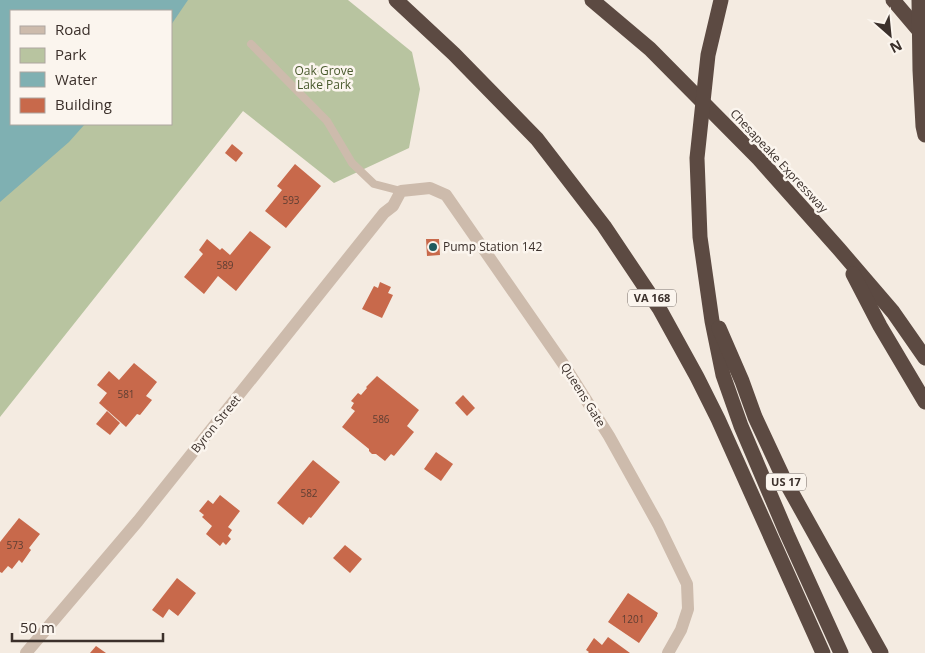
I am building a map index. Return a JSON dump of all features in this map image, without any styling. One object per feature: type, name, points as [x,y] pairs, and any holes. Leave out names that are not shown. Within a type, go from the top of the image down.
[{"type":"highway","name":"VA 168","points":[[396,0],[454,54],[537,139],[604,226],[659,308],[718,419],[823,653]]},
{"type":"highway","name":"Chesapeake Expressway","points":[[592,0],[650,49],[759,159],[893,312],[925,358]]},
{"type":"highway","name":"US 17","points":[[721,0],[708,56],[697,158],[700,237],[709,303],[768,446],[800,508],[881,653]]},
{"type":"highway","points":[[893,0],[925,39]]},
{"type":"highway","points":[[919,0],[920,79],[925,135]]},
{"type":"highway","points":[[839,249],[880,326],[925,402]]},
{"type":"highway","points":[[709,303],[723,375],[741,426],[842,653]]},
{"type":"street","name":"Queens Gate","points":[[401,192],[430,188],[446,194],[564,365],[609,436],[658,524],[687,584],[688,609],[681,630],[668,653]]},
{"type":"street","name":"Byron Street","points":[[26,653],[138,521],[384,213],[393,206],[401,192]]},
{"type":"lane","points":[[251,44],[327,121],[352,163],[374,184],[401,192]]},
{"type":"green space","name":"Oak Grove Lake Park","points":[[0,0],[348,0],[412,52],[420,89],[409,148],[334,183],[243,111],[0,417]]},
{"type":"water","points":[[0,0],[188,0],[172,24],[172,10],[10,10],[10,125],[84,125],[69,142],[0,202]]},
{"type":"building","points":[[232,144],[243,153],[236,162],[225,153]]},
{"type":"building","points":[[295,164],[321,186],[286,228],[265,211],[282,190],[277,186]]},
{"type":"building","points":[[250,231],[271,247],[236,291],[218,276],[204,294],[184,277],[203,254],[199,250],[207,239],[220,250],[222,248],[230,255]]},
{"type":"building","name":"Pump Station 142","points":[[426,239],[439,239],[440,255],[427,256]]},
{"type":"building","points":[[380,282],[391,287],[388,293],[393,295],[382,318],[362,309],[374,286],[378,288]]},
{"type":"building","points":[[134,363],[157,382],[146,396],[152,400],[140,415],[137,414],[126,427],[99,403],[107,393],[97,385],[109,371],[119,380]]},
{"type":"building","points":[[377,376],[419,410],[407,426],[414,432],[394,456],[391,454],[385,461],[376,454],[372,454],[369,449],[342,427],[355,411],[351,408],[354,403],[351,401],[358,393],[361,395]]},
{"type":"building","points":[[463,395],[475,408],[467,416],[455,403]]},
{"type":"building","points":[[107,411],[120,423],[110,435],[96,424]]},
{"type":"building","points":[[436,452],[453,464],[441,481],[424,469]]},
{"type":"building","points":[[313,460],[340,482],[303,525],[277,503]]},
{"type":"building","points":[[220,495],[240,511],[228,527],[232,530],[228,536],[231,539],[226,545],[223,542],[220,546],[206,534],[212,526],[202,517],[204,515],[199,511],[208,500],[213,504]]},
{"type":"building","points":[[19,518],[40,534],[29,548],[31,550],[22,563],[19,560],[12,569],[8,566],[2,573],[0,572],[0,542]]},
{"type":"building","points":[[345,545],[362,559],[350,573],[333,558]]},
{"type":"building","points":[[177,578],[196,593],[178,616],[169,609],[163,618],[152,610]]},
{"type":"building","points":[[628,593],[658,613],[639,643],[608,622]]},
{"type":"building","points":[[608,637],[630,653],[588,653],[586,650],[594,638],[602,645]]},
{"type":"building","points":[[96,646],[106,653],[90,653]]},
{"type":"place","name":"Pump Station 142","points":[[433,247]]}]
